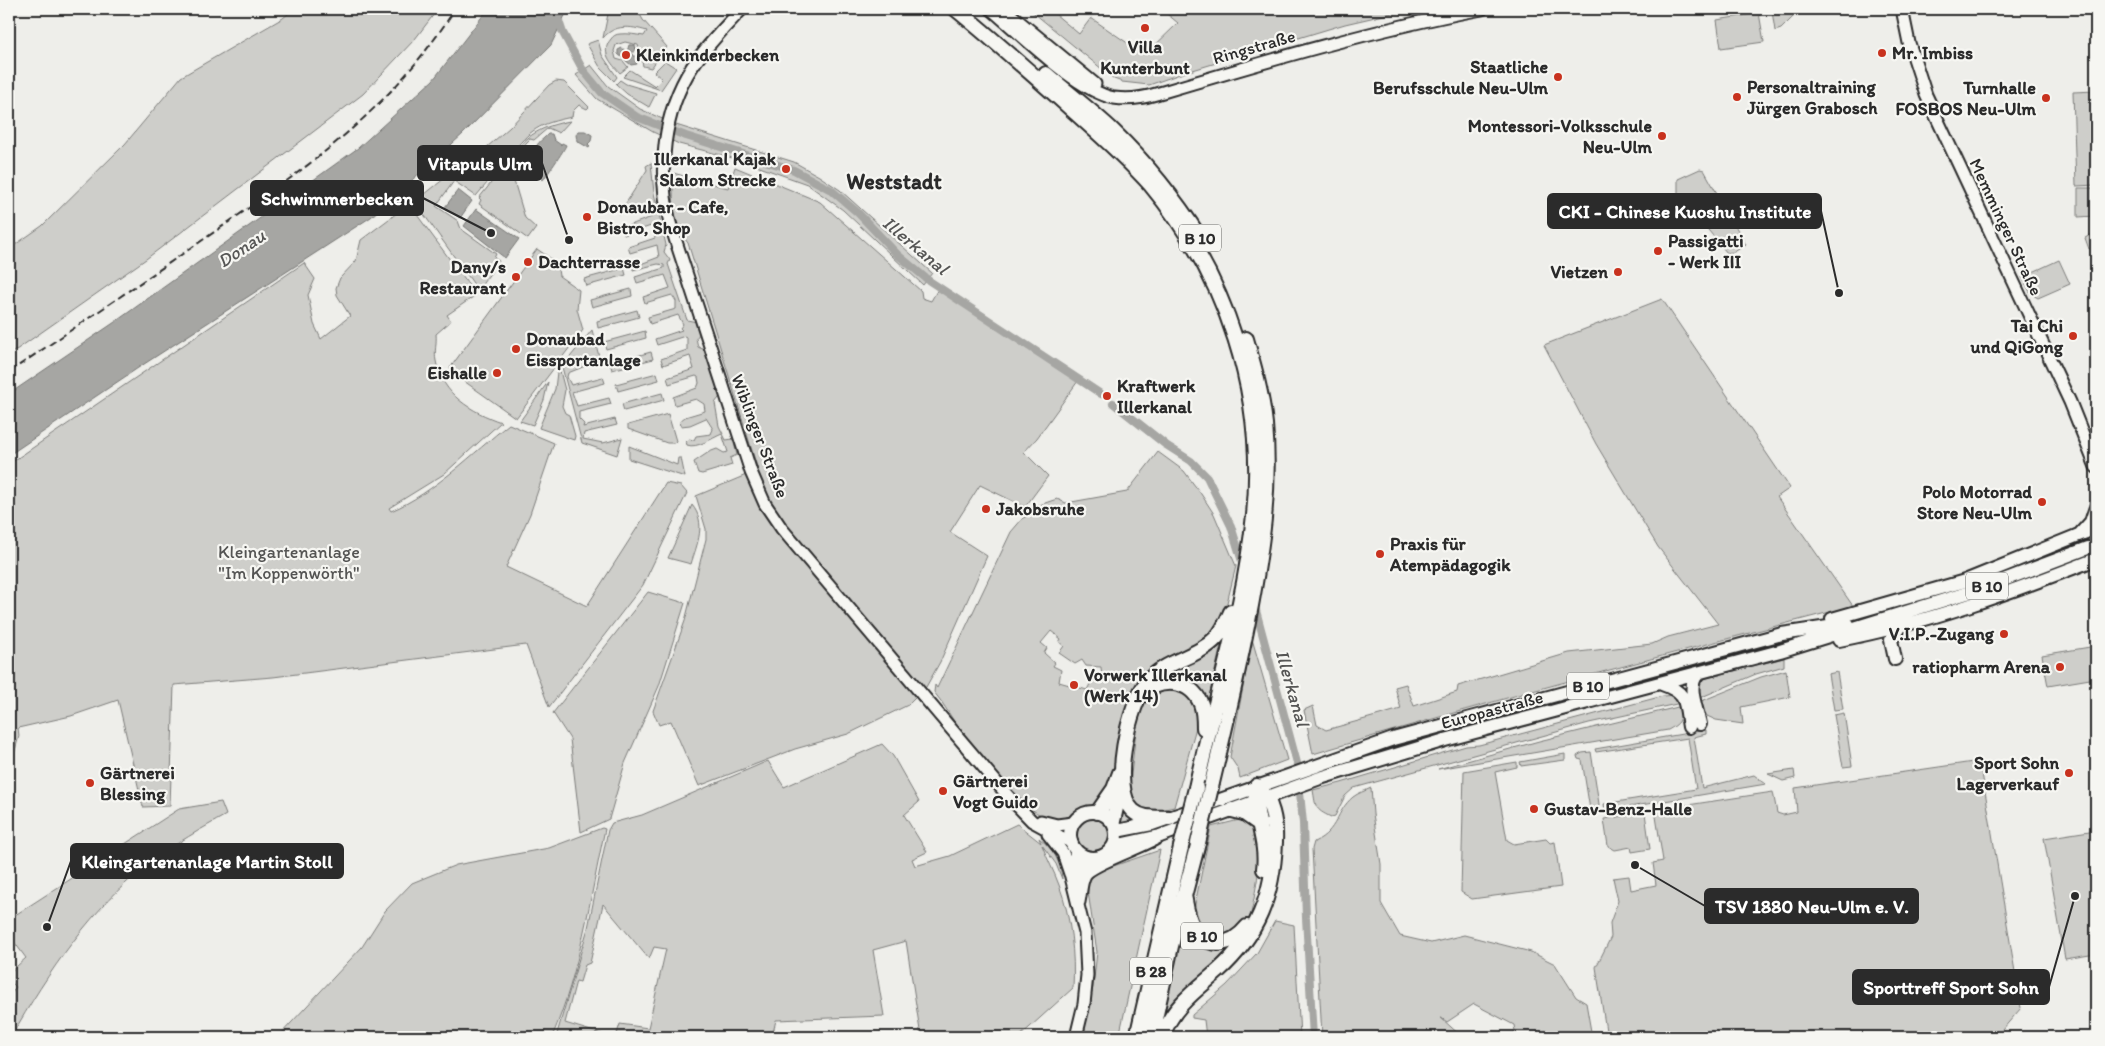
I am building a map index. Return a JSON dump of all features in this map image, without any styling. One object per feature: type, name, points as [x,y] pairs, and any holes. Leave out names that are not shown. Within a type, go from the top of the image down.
[{"type":"highway","name":"B 10","points":[[956,9],[1110,143],[1149,184],[1195,246],[1222,301],[1237,342],[1247,380],[1255,430],[1256,474],[1253,525],[1240,596],[1181,847],[1177,893],[1200,935],[1213,942],[1230,942],[1238,937],[1249,924],[1253,915],[1261,890],[1265,860],[1260,825],[1261,800]]},
{"type":"highway","name":"B 10","points":[[970,9],[1113,132],[1153,174],[1182,210],[1203,242],[1232,300],[1259,386],[1265,425],[1267,474],[1261,552],[1198,843],[1177,893]]},
{"type":"highway","name":"B 10","points":[[1098,812],[1114,789],[1123,760],[1128,731],[1142,689],[1154,674],[1196,653],[1216,638],[1240,596]]},
{"type":"highway","points":[[1138,700],[1150,688],[1161,684],[1178,683],[1190,689],[1197,696],[1203,710],[1204,751]]},
{"type":"highway","points":[[1114,826],[1122,781],[1123,760]]},
{"type":"highway","points":[[1122,781],[1126,802],[1135,813],[1151,818],[1170,818]]},
{"type":"highway","points":[[1162,1037],[1168,1022],[1183,1001],[1233,956],[1255,927],[1266,900],[1273,874],[1275,837],[1257,786]]},
{"type":"highway","points":[[1232,810],[1244,812],[1260,825]]},
{"type":"highway","name":"B 28","points":[[1136,1037],[1177,893]]},
{"type":"highway","name":"B 28","points":[[1151,1037],[1177,893]]},
{"type":"main road","name":"Wiblinger Straße","points":[[742,9],[705,49],[691,68],[682,86],[670,117],[666,141],[664,183],[670,223],[738,437],[765,504],[791,541],[1008,796],[1025,814],[1040,826],[1074,846]]},
{"type":"main road","name":"Ringstraße","points":[[991,9],[1071,77],[1101,94],[1124,99],[1141,98],[1352,37],[1421,20],[1482,9]]},
{"type":"main road","name":"Ringstraße","points":[[1004,9],[1091,82],[1105,89],[1117,92],[1147,93],[1182,86]]},
{"type":"main road","name":"Memminger Straße","points":[[1902,9],[1904,26],[1930,103],[2068,399],[2096,467]]},
{"type":"main road","points":[[1904,26],[1908,9]]},
{"type":"main road","points":[[2079,534],[2087,527],[2096,507]]},
{"type":"main road","points":[[1782,634],[1964,581],[2096,528]]},
{"type":"main road","points":[[1780,652],[1901,626],[2013,591],[2078,566],[2095,562],[2094,542],[2088,536],[2079,534]]},
{"type":"main road","name":"Europastraße","points":[[1114,846],[1160,836],[1320,778],[1445,740],[1780,652],[1882,618],[1980,589],[2088,548]]},
{"type":"main road","name":"Europastraße","points":[[1114,826],[1136,828],[1170,818],[1393,738],[1782,634],[1882,618]]},
{"type":"main road","points":[[1895,659],[1891,640],[1901,626]]},
{"type":"main road","points":[[1864,635],[1883,636],[1891,640]]},
{"type":"main road","points":[[1662,684],[1677,689],[1681,693],[1695,725],[1692,685],[1694,678],[1698,674]]},
{"type":"main road","points":[[1091,858],[1086,857],[1074,846],[1070,836],[1073,823],[1086,813],[1098,812],[1104,814],[1114,826],[1114,846]]},
{"type":"main road","name":"Wiblinger Straße","points":[[1025,814],[1057,826],[1073,823]]},
{"type":"main road","points":[[1040,826],[1059,847],[1071,877],[1085,933],[1087,976],[1084,1004],[1076,1037]]},
{"type":"main road","points":[[1078,906],[1084,876],[1089,870],[1146,845],[1160,836]]},
{"type":"main road","points":[[1071,877],[1074,846]]},
{"type":"main road","name":"B 10","points":[[1091,858],[1104,855],[1114,846]]},
{"type":"main road","points":[[1074,891],[1080,867],[1091,858]]},
{"type":"green space","points":[[294,9],[438,9],[415,39],[363,94],[146,259],[9,355],[9,249],[42,226],[125,144],[181,77],[283,18]]},
{"type":"green space","points":[[609,9],[637,9],[643,20],[667,47],[651,68],[643,66],[638,45],[625,42],[616,45],[614,51],[616,59],[623,61],[628,67],[620,73],[610,61],[606,48],[614,36],[617,34],[632,34],[644,36],[647,31],[623,27],[613,30],[603,38]]},
{"type":"green space","points":[[1029,9],[1049,9],[1079,34],[1091,18],[1145,55],[1178,23],[1161,9],[1410,9],[1345,24],[1149,85],[1122,82],[1114,79]]},
{"type":"green space","points":[[1774,9],[1801,9],[1781,29],[1775,31],[1772,11]]},
{"type":"green space","points":[[1759,13],[1764,42],[1721,48],[1717,20]]},
{"type":"green space","points":[[598,40],[602,55],[617,77],[614,81],[600,67],[587,44]]},
{"type":"green space","points":[[665,61],[676,68],[661,90],[623,77],[630,70],[655,86],[662,79],[654,72]]},
{"type":"green space","name":"Illerkanal Kajak Slalom Strecke","points":[[591,65],[608,86],[640,109],[676,125],[794,162],[819,176],[840,190],[932,273],[923,285],[843,210],[807,184],[740,160],[679,144],[653,132],[597,99],[576,75]]},
{"type":"green space","points":[[620,80],[626,84],[656,93],[649,107],[627,94],[616,84]]},
{"type":"green space","points":[[556,81],[564,82],[589,107],[587,109],[579,105],[573,111],[572,117],[543,125],[530,133],[510,155],[504,155],[488,182],[476,196],[454,181],[436,206],[458,221],[461,229],[496,254],[494,258],[499,261],[478,290],[415,202],[450,174],[463,168],[510,127],[549,85]]},
{"type":"green space","points":[[2096,91],[2096,185],[2076,186],[2073,92]]},
{"type":"green space","points":[[570,121],[559,133],[548,128],[534,140],[530,139],[525,147],[529,149],[529,154],[516,151],[521,144],[540,130]]},
{"type":"green space","points":[[502,163],[503,171],[511,171],[525,218],[536,228],[528,239],[479,204],[481,200],[479,198],[491,183]]},
{"type":"green space","points":[[651,163],[654,193],[666,245],[664,252],[670,260],[668,264],[687,320],[697,322],[701,332],[696,338],[698,347],[709,352],[722,394],[715,403],[719,426],[726,440],[733,439],[737,455],[730,458],[732,465],[702,474],[698,473],[694,462],[717,449],[724,453],[728,452],[722,434],[695,446],[687,445],[686,442],[689,439],[694,440],[696,436],[711,434],[713,429],[706,418],[690,425],[681,426],[680,421],[685,417],[705,411],[704,404],[696,399],[675,405],[673,397],[697,388],[699,383],[698,377],[669,384],[667,378],[694,369],[690,356],[663,365],[661,359],[687,350],[687,339],[685,336],[657,345],[655,339],[682,330],[680,328],[683,324],[678,315],[650,324],[648,317],[676,309],[676,301],[672,295],[645,303],[643,297],[670,288],[665,275],[637,283],[635,277],[664,268],[664,265],[658,264],[633,270],[633,267],[659,257],[657,245],[630,253],[628,247],[655,238],[655,231],[651,226],[624,235],[622,228],[652,217],[649,204],[619,214],[647,170],[646,166]]},
{"type":"green space","points":[[735,167],[820,202],[921,291],[922,298],[931,301],[938,289],[1078,381],[1037,438],[1024,452],[1048,476],[1025,507],[980,485],[950,532],[987,556],[940,662],[926,687],[908,705],[848,734],[795,749],[699,786],[671,721],[659,725],[653,711],[685,621],[706,539],[706,529],[696,496],[758,470],[688,243],[676,219],[673,173],[728,188]]},
{"type":"green space","points":[[1700,169],[1704,170],[1746,245],[1734,252],[1727,253],[1704,225],[1684,222],[1678,213],[1678,179]]},
{"type":"green space","points":[[2078,188],[2096,188],[2096,216],[2078,217]]},
{"type":"green space","name":"Kleingartenanlage \"Im Koppenwörth\"","points":[[409,204],[476,295],[447,315],[451,321],[436,334],[435,358],[439,373],[452,393],[460,400],[479,413],[501,422],[444,474],[389,508],[391,511],[423,494],[453,472],[509,424],[554,443],[530,514],[506,567],[587,606],[666,483],[681,486],[687,493],[643,585],[549,707],[526,645],[273,677],[174,685],[170,806],[143,807],[118,700],[71,716],[18,728],[19,736],[14,754],[9,756],[9,464],[304,263],[315,279],[308,295],[314,324],[321,339],[350,316],[337,295],[336,288],[340,278],[356,261],[361,240]]},
{"type":"green space","points":[[2096,232],[2096,246],[2089,249],[2085,238]]},
{"type":"green space","name":"Donaubad Eissportanlage","points":[[537,249],[557,263],[559,276],[579,290],[577,309],[583,330],[516,418],[454,374],[450,368]]},
{"type":"green space","points":[[2059,260],[2070,284],[2038,298],[2031,294],[2022,277]]},
{"type":"green space","points":[[624,268],[626,275],[586,286],[584,279]]},
{"type":"green space","points":[[631,289],[632,296],[592,307],[590,300]]},
{"type":"green space","points":[[1662,299],[1790,488],[1777,497],[1853,606],[1515,696],[1313,754],[1304,710],[1313,706],[1317,725],[1326,730],[1401,709],[1395,687],[1406,684],[1414,706],[1457,692],[1458,686],[1569,653],[1652,644],[1668,637],[1718,624],[1658,547],[1596,444],[1544,345]]},
{"type":"green space","points":[[637,310],[639,317],[598,328],[597,321]]},
{"type":"green space","points":[[592,330],[600,360],[568,373],[567,377],[571,385],[603,377],[605,383],[572,392],[577,406],[609,398],[611,404],[579,412],[579,419],[584,424],[583,427],[615,419],[617,425],[584,433],[583,439],[603,443],[622,438],[617,455],[582,443],[562,367]]},
{"type":"green space","points":[[645,331],[646,338],[606,349],[604,342]]},
{"type":"green space","points":[[651,352],[653,359],[612,370],[610,363]]},
{"type":"green space","points":[[560,371],[565,390],[562,406],[565,413],[569,415],[575,436],[574,440],[539,428],[555,389],[557,372]]},
{"type":"green space","points":[[657,373],[659,380],[618,391],[616,384]]},
{"type":"green space","points":[[548,382],[544,400],[533,425],[520,421]]},
{"type":"green space","points":[[662,393],[664,400],[624,411],[622,404]]},
{"type":"green space","points":[[668,414],[676,441],[674,443],[667,443],[628,429],[628,425]]},
{"type":"green space","points":[[629,446],[677,465],[678,458],[681,458],[685,477],[629,459]]},
{"type":"green space","points":[[1158,452],[1184,471],[1214,514],[1236,566],[1223,619],[1203,644],[1146,676],[1115,773],[1102,798],[1070,818],[1047,818],[1037,813],[1013,794],[978,756],[934,692],[935,685],[937,688],[1011,532],[1023,518],[1038,511],[1036,506],[1057,499],[1066,503],[1127,492]],"holes":[[[1051,631],[1061,639],[1059,642],[1064,646],[1059,653],[1075,664],[1082,660],[1086,666],[1101,667],[1102,680],[1092,680],[1087,690],[1059,682],[1061,670],[1053,666],[1055,663],[1044,653],[1047,648],[1041,643]]]},
{"type":"green space","points":[[692,505],[697,512],[700,526],[698,541],[691,564],[668,558]]},
{"type":"green space","points":[[648,592],[685,603],[659,686],[625,763],[609,819],[581,832],[570,739],[553,713]]},
{"type":"green space","points":[[1826,632],[1730,661],[1729,656]]},
{"type":"green space","points":[[1223,636],[1208,701],[1204,702],[1158,680]]},
{"type":"green space","points":[[1252,639],[1287,760],[1240,778],[1238,769],[1230,757]]},
{"type":"green space","points":[[2096,646],[2096,678],[2048,686],[2042,655]]},
{"type":"green space","points":[[1722,658],[1723,663],[1518,717],[1517,712]]},
{"type":"green space","points":[[1784,658],[1784,666],[1756,674],[1697,699],[1699,680]]},
{"type":"green space","points":[[1786,670],[1790,697],[1741,707],[1743,724],[1716,720],[1707,716],[1699,702],[1761,677]]},
{"type":"green space","points":[[1837,672],[1843,709],[1834,710],[1828,674]]},
{"type":"green space","points":[[1165,686],[1186,691],[1200,713],[1174,807],[1142,813],[1132,800],[1130,784],[1138,712],[1143,700]]},
{"type":"green space","points":[[1677,695],[1681,703],[1589,723],[1354,788],[1345,796],[1335,816],[1331,817],[1321,812],[1316,804],[1313,790],[1466,746],[1479,745],[1663,696]]},
{"type":"green space","points":[[1682,706],[1680,721],[1668,730],[1438,769],[1539,741]]},
{"type":"green space","points":[[1510,713],[1511,718],[1355,761],[1394,745]]},
{"type":"green space","points":[[1844,713],[1852,766],[1843,767],[1834,715]]},
{"type":"green space","points":[[1706,730],[1706,734],[1694,737],[1702,788],[1754,775],[1766,784],[1605,811],[1604,804],[1696,789],[1688,738],[1596,752],[1595,749]]},
{"type":"green space","points":[[882,744],[893,756],[919,802],[904,815],[927,852],[912,859],[915,866],[950,856],[1017,824],[1041,843],[1039,838],[1044,842],[1058,861],[1062,879],[1056,864],[1042,845],[1059,885],[1067,910],[1073,949],[1073,988],[1019,1037],[921,1037],[906,941],[873,950],[884,1016],[776,1020],[772,1037],[616,1037],[620,1024],[648,1028],[666,949],[654,947],[649,959],[603,904],[590,963],[585,965],[580,982],[576,981],[565,1023],[611,1037],[556,1037],[588,928],[608,830],[612,823],[642,815],[768,761],[784,787]]},
{"type":"green space","points":[[1591,752],[1599,804],[1597,815],[1591,816],[1582,760],[1578,759],[1577,756],[1582,753]]},
{"type":"green space","points":[[1565,754],[1565,760],[1521,766],[1520,762]]},
{"type":"green space","points":[[1980,761],[2021,1008],[1996,1037],[1607,1037],[1596,967],[1611,937],[1610,923],[1618,901],[1613,878],[1629,876],[1631,890],[1656,885],[1653,863],[1663,861],[1655,810],[1773,792],[1777,813],[1783,815],[1797,812],[1795,788]]},
{"type":"green space","points":[[1517,762],[1517,767],[1495,772],[1507,840],[1514,844],[1546,839],[1550,843],[1555,842],[1561,887],[1472,899],[1461,892],[1464,771]]},
{"type":"green space","points":[[1794,770],[1795,778],[1783,781],[1768,774]]},
{"type":"green space","points":[[1371,788],[1381,864],[1381,903],[1400,936],[1431,943],[1464,935],[1531,952],[1555,964],[1576,997],[1586,1003],[1592,1037],[1516,1037],[1514,1025],[1474,1004],[1447,1022],[1440,1017],[1462,1037],[1322,1037],[1312,849],[1314,842],[1333,826],[1347,803],[1355,796]]},
{"type":"green space","points":[[1122,796],[1140,820],[1122,825],[1119,823]]},
{"type":"green space","points":[[221,802],[226,815],[179,842],[152,861],[130,879],[91,920],[56,965],[11,1037],[9,1037],[9,997],[16,987],[9,980],[9,973],[26,958],[9,935],[9,919],[179,809]]},
{"type":"green space","points":[[1645,813],[1650,849],[1632,852],[1631,847],[1615,850],[1608,846],[1604,819]]},
{"type":"green space","points":[[1093,816],[1100,817],[1106,821],[1110,827],[1110,841],[1106,847],[1100,851],[1093,852],[1086,851],[1080,847],[1076,841],[1075,834],[1076,827],[1080,821],[1086,817]]},
{"type":"green space","points":[[1239,820],[1249,823],[1255,831],[1259,841],[1259,866],[1249,918],[1244,926],[1226,938],[1206,934],[1197,921],[1194,909],[1211,827]]},
{"type":"green space","points":[[602,828],[605,829],[577,960],[562,1012],[552,1037],[278,1037],[362,947],[385,911],[412,883],[456,865],[549,848]]},
{"type":"green space","points":[[2096,830],[2096,954],[2065,959],[2044,838]]},
{"type":"green space","points":[[1160,850],[1119,1037],[1083,1037],[1093,987],[1097,952],[1088,881],[1096,872]]},
{"type":"green space","points":[[1275,921],[1294,925],[1300,1037],[1206,1037],[1204,1020],[1192,1018],[1192,1015],[1227,985],[1257,953]]},
{"type":"green space","points":[[1184,923],[1191,930],[1239,942],[1162,1024]]},
{"type":"water","name":"Donau","points":[[488,9],[568,9],[551,45],[463,134],[371,217],[138,368],[9,455],[9,394],[115,322],[358,148],[433,80]]},
{"type":"water","name":"Kleinkinderbecken","points":[[629,45],[635,45],[636,50],[632,53],[636,58],[637,64],[631,65],[618,54],[618,50],[622,48],[627,52]]},
{"type":"water","points":[[578,131],[585,131],[592,135],[591,141],[588,144],[589,148],[577,141],[576,135]]},
{"type":"water","points":[[548,134],[552,134],[554,140],[561,145],[562,143],[566,145],[543,180],[539,174],[530,172],[528,165],[532,159],[537,160],[540,158],[535,155],[536,147]]},
{"type":"water","points":[[458,190],[472,201],[460,218],[445,207]]},
{"type":"water","points":[[476,209],[519,239],[505,258],[464,226]]},
{"type":"waterway","name":"Illerkanal","points":[[555,9],[563,33],[583,70],[602,93],[637,117],[686,136],[794,170],[831,190],[858,213],[898,255],[928,280],[1101,394]]},
{"type":"waterway","name":"Illerkanal","points":[[1113,403],[1166,445],[1191,461],[1207,477],[1231,526],[1244,568]]},
{"type":"waterway","name":"Illerkanal","points":[[1254,603],[1297,763],[1303,823],[1313,1037]]},
{"type":"railway","points":[[9,372],[235,218],[305,167],[370,112],[400,81],[428,47],[455,9]]},
{"type":"place","name":"Villa Kunterbunt","points":[[1145,28]]},
{"type":"place","name":"Mr. Imbiss","points":[[1882,53]]},
{"type":"place","name":"Kleinkinderbecken","points":[[626,55]]},
{"type":"place","name":"Staatliche Berufsschule Neu-Ulm","points":[[1558,77]]},
{"type":"place","name":"Personaltraining Jürgen Grabosch","points":[[1737,97]]},
{"type":"place","name":"Turnhalle FOSBOS Neu-Ulm","points":[[2046,98]]},
{"type":"place","name":"Montessori-Volksschule Neu-Ulm","points":[[1662,136]]},
{"type":"place","name":"Illerkanal Kajak Slalom Strecke","points":[[786,169]]},
{"type":"place","name":"Donaubar - Cafe, Bistro, Shop","points":[[587,217]]},
{"type":"place","name":"Schwimmerbecken","points":[[491,233]]},
{"type":"place","name":"Vitapuls Ulm","points":[[569,240]]},
{"type":"place","name":"Passigatti - Werk III","points":[[1658,251]]},
{"type":"place","name":"Dachterrasse","points":[[528,262]]},
{"type":"place","name":"Vietzen","points":[[1618,272]]},
{"type":"place","name":"Dany/s Restaurant","points":[[516,277]]},
{"type":"place","name":"CKI - Chinese Kuoshu Institute","points":[[1839,293]]},
{"type":"place","name":"Tai Chi und QiGong","points":[[2073,336]]},
{"type":"place","name":"Donaubad Eissportanlage","points":[[516,349]]},
{"type":"place","name":"Eishalle","points":[[497,373]]},
{"type":"place","name":"Kraftwerk Illerkanal","points":[[1107,396]]},
{"type":"place","name":"Polo Motorrad Store Neu-Ulm","points":[[2042,502]]},
{"type":"place","name":"Jakobsruhe","points":[[986,509]]},
{"type":"place","name":"Praxis für Atempädagogik","points":[[1380,554]]},
{"type":"place","name":"V.I.P.-Zugang","points":[[2004,634]]},
{"type":"place","name":"ratiopharm Arena","points":[[2060,667]]},
{"type":"place","name":"Vorwerk Illerkanal (Werk 14)","points":[[1074,685]]},
{"type":"place","name":"Sport Sohn Lagerverkauf","points":[[2069,773]]},
{"type":"place","name":"Gärtnerei Blessing","points":[[90,783]]},
{"type":"place","name":"Gärtnerei Vogt Guido","points":[[943,791]]},
{"type":"place","name":"Gustav-Benz-Halle","points":[[1534,809]]},
{"type":"place","name":"TSV 1880 Neu-Ulm e. V.","points":[[1635,865]]},
{"type":"place","name":"Sporttreff Sport Sohn","points":[[2075,896]]},
{"type":"place","name":"Kleingartenanlage Martin Stoll","points":[[47,927]]},
{"type":"district","name":"Weststadt","points":[[894,181]]}]
